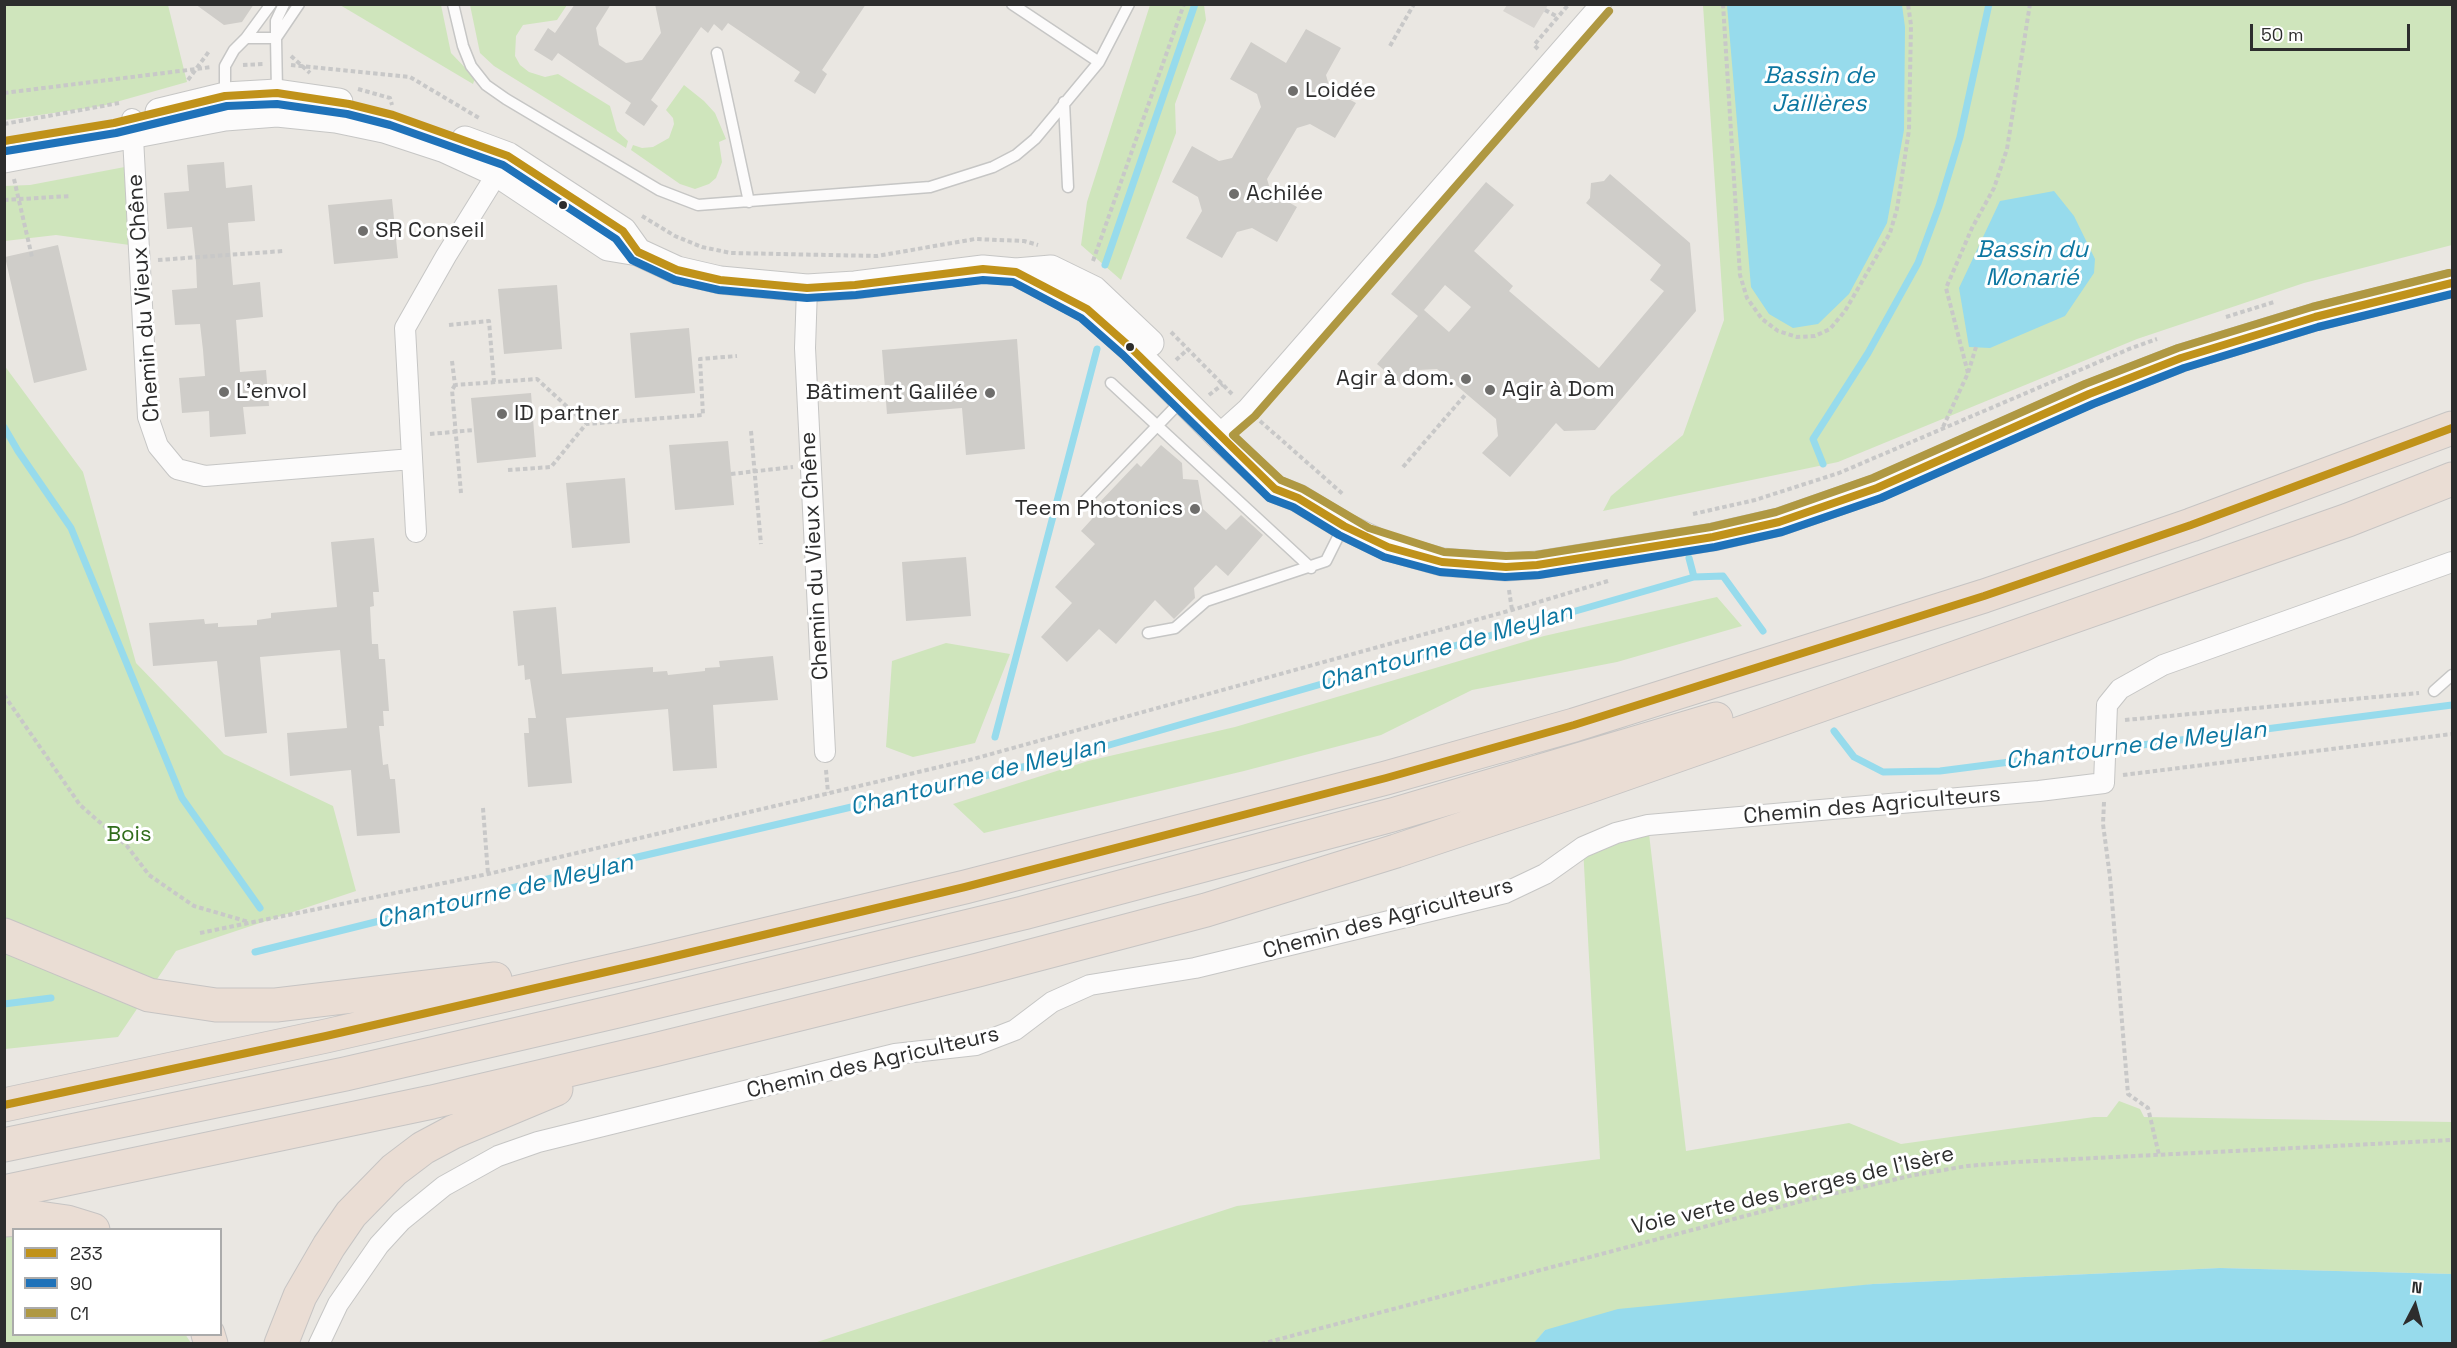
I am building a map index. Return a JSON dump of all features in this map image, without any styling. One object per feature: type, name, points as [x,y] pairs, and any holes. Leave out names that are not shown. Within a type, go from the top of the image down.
[{"type":"highway","points":[[4,1104],[314,1039],[654,961],[965,887],[1386,778],[1585,721],[1984,596],[2202,521],[2452,428]]},
{"type":"highway","points":[[4,1192],[432,1102],[654,1050],[978,970],[1206,910],[1396,851],[1587,787],[2348,520],[2452,480]]},
{"type":"highway","points":[[4,1145],[345,1074],[618,1011],[1210,864],[1601,754],[2348,520]]},
{"type":"highway","points":[[4,935],[149,995],[216,1005],[276,1005],[654,961]]},
{"type":"highway","points":[[281,1344],[300,1296],[329,1246],[351,1214],[394,1170],[423,1148],[453,1132],[654,1050]]},
{"type":"highway","points":[[4,1220],[39,1218],[86,1228]]},
{"type":"main road","points":[[4,141],[129,119],[225,106],[277,103],[349,104],[393,115],[503,165],[608,247],[638,252],[677,270],[720,280],[807,288],[855,285],[983,269],[1016,272],[1050,269],[1094,290],[1116,308],[1284,476],[1298,498],[1344,526],[1380,544],[1413,555],[1442,562],[1506,567],[1537,565],[1713,537],[1779,522],[1928,467],[2089,393],[2181,358],[2315,317],[2452,283]]},
{"type":"main road","points":[[9,169],[129,119]]},
{"type":"main road","points":[[1016,272],[1087,309],[1130,347],[1182,399],[1232,423]]},
{"type":"street","points":[[1232,423],[1601,4]]},
{"type":"street","name":"Chemin du Vieux Chêne","points":[[129,119],[140,261],[148,417],[158,446],[177,469],[205,476],[412,459]]},
{"type":"street","points":[[416,532],[405,328],[446,256],[503,165]]},
{"type":"street","name":"Chemin du Vieux Chêne","points":[[807,288],[805,348],[825,752]]},
{"type":"street","points":[[2104,775],[2107,705],[2120,689],[2163,665],[2452,562]]},
{"type":"street","name":"Chemin des Agriculteurs","points":[[320,1344],[338,1304],[379,1245],[401,1221],[423,1201],[467,1171],[498,1156],[538,1142],[895,1054],[976,1045],[1015,1030],[1052,1002],[1090,984],[1195,968],[1505,893],[1545,874],[1583,847],[1648,825],[2039,791],[2104,775]]},
{"type":"lane","points":[[225,106],[225,66],[234,50],[246,38],[271,4]]},
{"type":"lane","points":[[277,103],[276,21],[284,4]]},
{"type":"lane","points":[[276,38],[299,4]]},
{"type":"lane","points":[[453,4],[463,46],[471,66],[486,85],[659,190],[698,205],[930,187],[993,167],[1016,155],[1035,139],[1099,62],[1109,47],[1129,4]]},
{"type":"lane","points":[[1012,4],[1099,62]]},
{"type":"lane","points":[[246,38],[276,38]]},
{"type":"lane","points":[[717,53],[749,202]]},
{"type":"lane","points":[[1064,102],[1068,187]]},
{"type":"lane","points":[[1111,383],[1311,568]]},
{"type":"lane","points":[[1084,502],[1182,399]]},
{"type":"lane","points":[[1148,633],[1175,628],[1206,601],[1311,568],[1326,561],[1344,526]]},
{"type":"lane","points":[[2434,691],[2452,675]]},
{"type":"path","points":[[1101,270],[1093,261],[1184,4]]},
{"type":"path","points":[[1390,46],[1414,4]]},
{"type":"path","points":[[1534,45],[1569,4]]},
{"type":"path","points":[[1723,4],[1740,275],[1748,298],[1762,319],[1778,331],[1797,337],[1815,336],[1830,329],[1845,311],[1890,233],[1897,209],[1909,130],[1911,25],[1908,4]]},
{"type":"path","points":[[1968,373],[1946,288],[1972,228],[1994,188],[2007,149],[2030,4]]},
{"type":"path","points":[[1545,9],[1558,17]]},
{"type":"path","points":[[185,84],[210,50]]},
{"type":"path","points":[[4,124],[129,119]]},
{"type":"path","points":[[9,169],[32,257]]},
{"type":"path","points":[[4,200],[70,196]]},
{"type":"path","points":[[140,261],[284,251]]},
{"type":"path","points":[[449,325],[489,321],[494,382]]},
{"type":"path","points":[[1163,323],[1188,349],[1232,423],[1347,497]]},
{"type":"path","points":[[1688,515],[1755,500],[1839,473],[1943,428],[1968,373],[1976,347]]},
{"type":"path","points":[[1176,360],[1188,349]]},
{"type":"path","points":[[508,470],[551,466],[586,424],[703,415],[700,359],[737,356]]},
{"type":"path","points":[[452,361],[455,385],[452,390],[461,492]]},
{"type":"path","points":[[455,385],[537,379],[586,424]]},
{"type":"path","points":[[1403,467],[1466,394]]},
{"type":"path","points":[[411,436],[474,430]]},
{"type":"path","points":[[752,431],[761,544]]},
{"type":"path","points":[[731,474],[810,465]]},
{"type":"path","points":[[200,933],[488,874],[973,759],[1608,581]]},
{"type":"path","points":[[4,695],[80,805],[127,846],[149,875],[194,906],[252,922]]},
{"type":"path","points":[[2105,728],[2400,695]]},
{"type":"path","points":[[2159,1155],[2148,1108],[2128,1094],[2118,1005],[2110,878],[2103,824],[2104,775],[2117,776],[2452,734]]},
{"type":"path","points":[[483,808],[488,874]]},
{"type":"path","name":"Voie verte des berges de l'Isère","points":[[1261,1344],[1798,1202],[1914,1175],[1967,1166],[2016,1162],[2452,1140]]},
{"type":"green space","points":[[4,5],[168,5],[187,82],[102,106],[5,120]]},
{"type":"green space","points":[[340,5],[441,5],[451,53],[475,78],[473,84]]},
{"type":"green space","points":[[470,5],[567,5],[557,20],[523,25],[516,36],[515,56],[520,65],[529,72],[545,77],[558,74],[610,106],[617,131],[628,141],[626,148],[494,66],[480,53]]},
{"type":"green space","points":[[1150,5],[1204,5],[1206,20],[1175,104],[1176,133],[1121,280],[1081,245],[1087,202]]},
{"type":"green space","points":[[1703,5],[2452,5],[2452,245],[2304,283],[2137,339],[1838,462],[1603,511],[1611,496],[1683,435],[1724,320]]},
{"type":"green space","points":[[684,85],[715,113],[726,139],[719,142],[722,162],[716,178],[709,184],[695,189],[680,184],[631,150],[633,145],[642,148],[653,147],[669,138],[674,124],[673,118],[666,110]]},
{"type":"green space","points":[[130,166],[137,246],[56,235],[5,241],[4,186],[30,185]]},
{"type":"green space","name":"Bois","points":[[4,365],[83,472],[136,663],[224,754],[333,806],[356,891],[176,951],[118,1037],[5,1049]]},
{"type":"green space","points":[[1717,597],[1742,626],[1617,662],[1472,690],[1381,735],[1244,771],[984,833],[953,804],[1088,761],[1235,727],[1544,636]]},
{"type":"green space","points":[[946,643],[1010,654],[975,743],[913,757],[886,747],[892,661]]},
{"type":"green space","points":[[1648,825],[1686,1151],[1849,1123],[1901,1144],[2107,1117],[2119,1101],[2140,1109],[2144,1117],[2452,1122],[2452,1274],[2220,1268],[1873,1284],[1545,1330],[1534,1344],[811,1344],[1237,1206],[1600,1159],[1583,847]]},
{"type":"green space","points":[[12,1230],[12,1336],[186,1336],[191,1343],[5,1343],[4,1231]]},
{"type":"shaded area","points":[[1507,5],[1548,5],[1534,28],[1503,11]]},
{"type":"water","name":"Bassin de Jaillères","points":[[1727,5],[1902,5],[1905,27],[1904,130],[1887,223],[1849,294],[1818,324],[1793,328],[1769,314],[1751,287]]},
{"type":"water","name":"Bassin du Monarié","points":[[2054,191],[2074,216],[2095,259],[2094,273],[2065,316],[1990,348],[1969,347],[1959,288],[2000,201]]},
{"type":"water","points":[[2220,1268],[2452,1274],[2452,1343],[1534,1343],[1545,1330],[1618,1309],[1873,1284]]},
{"type":"building","points":[[195,4],[254,4],[242,22],[224,25]]},
{"type":"building","points":[[575,4],[611,4],[596,28],[599,45],[626,63],[642,60],[661,33],[655,4],[866,4],[822,70],[827,74],[815,94],[794,81],[800,72],[728,23],[722,31],[714,24],[708,33],[701,27],[651,100],[658,106],[644,126],[625,113],[631,103],[558,53],[552,61],[534,50],[548,28],[555,33]]},
{"type":"building","points":[[1306,29],[1341,48],[1326,75],[1330,89],[1356,103],[1335,138],[1310,124],[1297,128],[1267,179],[1271,192],[1297,207],[1277,242],[1252,228],[1237,232],[1222,258],[1186,238],[1202,211],[1198,197],[1172,182],[1192,146],[1219,161],[1232,158],[1261,107],[1257,94],[1230,79],[1251,42],[1286,63]]},
{"type":"building","points":[[224,162],[226,188],[252,185],[255,221],[228,223],[233,285],[260,282],[263,317],[236,320],[240,372],[266,370],[269,406],[243,407],[246,434],[210,437],[209,411],[182,413],[179,378],[205,376],[203,350],[200,324],[175,325],[172,290],[197,288],[196,262],[192,227],[167,229],[164,193],[189,191],[187,165]]},
{"type":"building","points":[[1610,174],[1690,243],[1696,311],[1595,430],[1564,431],[1556,423],[1510,477],[1482,453],[1498,436],[1496,419],[1437,369],[1419,370],[1404,387],[1377,364],[1418,316],[1391,294],[1486,182],[1514,205],[1474,251],[1513,286],[1509,291],[1599,368],[1664,291],[1650,280],[1661,265],[1586,203],[1590,198],[1591,183],[1604,181]],"holes":[[[1445,285],[1471,307],[1449,332],[1424,310]]]},
{"type":"building","name":"SR Conseil","points":[[392,199],[398,258],[334,264],[328,205]]},
{"type":"building","points":[[58,245],[87,370],[34,383],[5,257]]},
{"type":"building","points":[[557,285],[562,349],[504,354],[498,289]]},
{"type":"building","points":[[689,328],[695,393],[635,398],[630,333]]},
{"type":"building","name":"Bâtiment Galilée","points":[[1017,339],[1025,449],[966,455],[962,408],[887,414],[882,350]]},
{"type":"building","name":"ID partner","points":[[531,393],[536,457],[477,463],[471,398]]},
{"type":"building","points":[[728,441],[734,505],[675,510],[669,445]]},
{"type":"building","points":[[1161,445],[1182,463],[1183,479],[1198,480],[1203,509],[1226,530],[1241,515],[1263,535],[1228,576],[1216,565],[1194,588],[1195,598],[1174,619],[1155,600],[1116,644],[1099,629],[1067,662],[1041,637],[1072,603],[1055,587],[1095,544],[1081,531],[1101,509],[1097,505],[1137,463],[1141,467]]},
{"type":"building","points":[[625,478],[630,543],[572,548],[566,483]]},
{"type":"building","points":[[374,538],[379,592],[373,592],[374,606],[370,607],[372,644],[378,644],[379,659],[385,659],[389,711],[383,711],[384,726],[379,726],[383,765],[388,764],[390,779],[395,779],[400,833],[357,836],[351,770],[290,776],[287,733],[347,728],[340,650],[260,657],[267,733],[225,737],[217,661],[153,666],[149,623],[204,619],[205,624],[218,623],[218,627],[257,625],[257,620],[271,618],[271,613],[337,607],[331,542]]},
{"type":"building","points":[[966,557],[971,616],[906,621],[902,562]]},
{"type":"building","points":[[556,607],[562,674],[653,667],[653,672],[667,671],[668,675],[720,667],[719,661],[773,656],[778,700],[713,705],[717,768],[673,771],[668,709],[566,718],[572,783],[528,787],[524,733],[529,733],[528,718],[536,718],[530,679],[525,680],[524,665],[518,666],[513,611]]},
{"type":"waterway","points":[[1105,265],[1195,4]]},
{"type":"waterway","points":[[1823,464],[1813,439],[1868,353],[1918,263],[1939,206],[1960,137],[1989,4]]},
{"type":"waterway","points":[[995,737],[1097,349]]},
{"type":"waterway","points":[[4,427],[71,528],[182,798],[260,908]]},
{"type":"waterway","points":[[1689,558],[1694,577]]},
{"type":"waterway","name":"Chantourne de Meylan","points":[[255,952],[612,863],[1078,754],[1694,577],[1723,576],[1763,631]]},
{"type":"waterway","name":"Chantourne de Meylan","points":[[1834,731],[1854,757],[1883,772],[1940,771],[2452,705]]},
{"type":"waterway","name":"Chantourne de Meylan","points":[[4,1004],[51,998]]},
{"type":"transit line","name":"C1","points":[[1609,11],[1255,416],[1233,435],[1281,480],[1303,489],[1369,528],[1444,552],[1506,556],[1536,555],[1711,527],[1776,512],[1873,478],[2085,384],[2178,348],[2312,307],[2449,273]]},
{"type":"transit line","name":"233","points":[[4,141],[114,123],[225,96],[277,93],[349,104],[393,115],[508,156],[623,231],[638,252],[677,270],[720,280],[807,288],[855,285],[983,269],[1016,272],[1087,309],[1130,347],[1275,489],[1298,498],[1344,526],[1388,547],[1442,562],[1506,567],[1537,565],[1713,537],[1779,522],[1877,488],[2089,394],[2181,358],[2315,317],[2452,283]]},
{"type":"transit line","name":"90","points":[[6,151],[116,133],[227,106],[277,104],[347,114],[390,125],[503,165],[616,239],[632,260],[675,280],[719,290],[807,298],[856,295],[983,280],[1013,282],[1081,318],[1123,355],[1269,498],[1293,507],[1339,535],[1384,557],[1440,572],[1505,577],[1539,575],[1715,547],[1782,532],[1881,498],[2093,404],[2184,368],[2318,327],[2452,294]]},
{"type":"transit line","name":"233","points":[[4,1105],[326,1036],[654,961],[965,887],[1386,778],[1574,725],[1984,596],[2191,525],[2452,428]]},
{"type":"place","name":"Loidée","points":[[1293,91]]},
{"type":"place","name":"Achilée","points":[[1234,194]]},
{"type":"place","name":"SR Conseil","points":[[363,231]]},
{"type":"place","name":"Agir à dom.","points":[[1466,379]]},
{"type":"place","name":"Agir à Dom","points":[[1490,390]]},
{"type":"place","name":"L'envol","points":[[224,392]]},
{"type":"place","name":"Bâtiment Galilée","points":[[990,393]]},
{"type":"place","name":"ID partner","points":[[502,414]]},
{"type":"place","name":"Teem Photonics","points":[[1195,509]]}]
